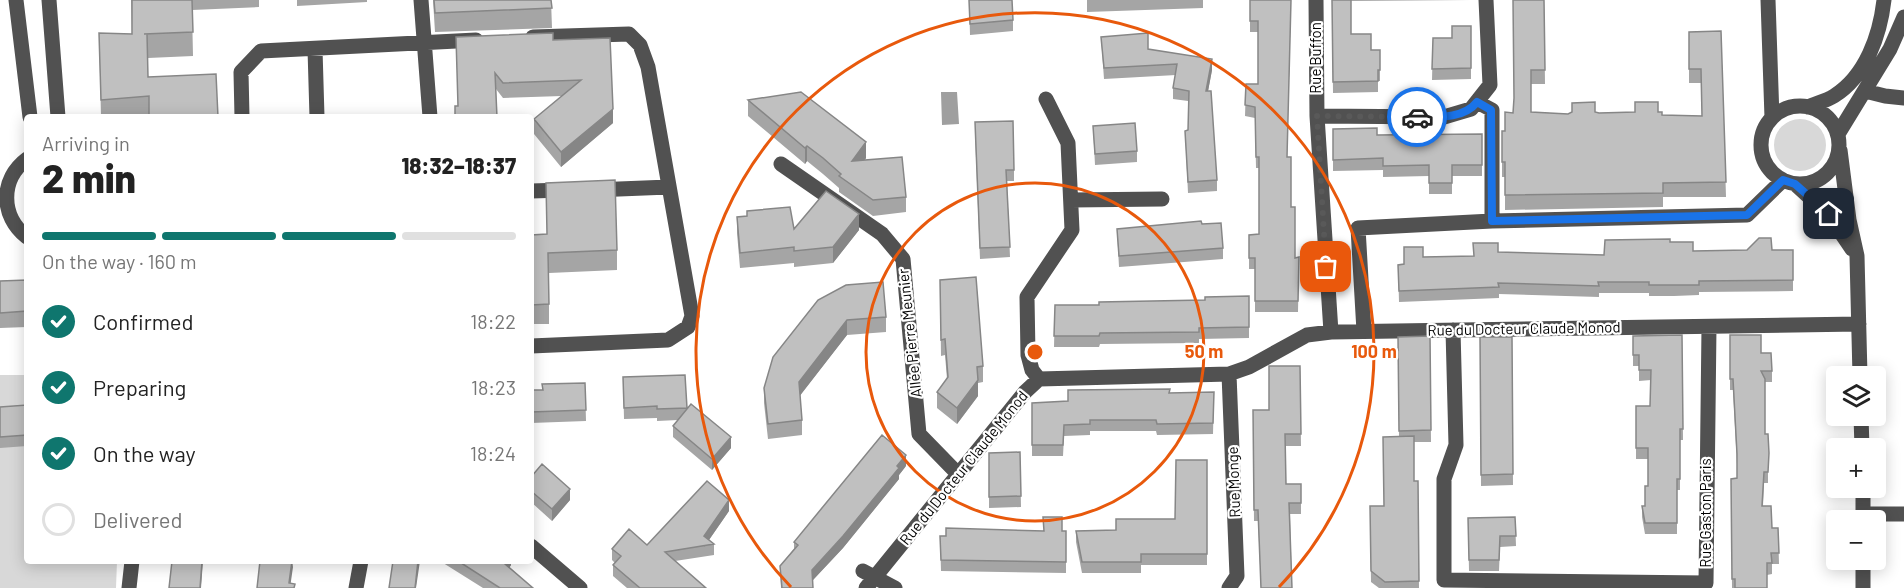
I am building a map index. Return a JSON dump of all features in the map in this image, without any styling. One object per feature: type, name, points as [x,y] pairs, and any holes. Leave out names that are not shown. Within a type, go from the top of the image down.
[{"type":"street","points":[[16,0],[30,114]]},
{"type":"street","points":[[48,0],[58,114]]},
{"type":"street","points":[[421,0],[430,114]]},
{"type":"street","name":"Rue Buffon","points":[[1316,0],[1317,116],[1331,332]]},
{"type":"street","points":[[1486,0],[1490,85],[1477,102],[1491,110],[1492,221]]},
{"type":"street","points":[[1768,0],[1772,118]]},
{"type":"street","points":[[1808,107],[1834,96],[1857,72],[1875,44],[1884,0]]},
{"type":"street","points":[[1364,332],[1358,228],[1492,221],[1747,215],[1789,182],[1818,180],[1829,172],[1836,160],[1839,140],[1890,49],[1904,17]]},
{"type":"street","points":[[519,38],[629,34],[640,45],[648,67],[692,315],[688,327],[668,340],[534,346]]},
{"type":"street","points":[[242,114],[241,72],[261,51],[495,39]]},
{"type":"street","points":[[315,49],[317,114]]},
{"type":"street","points":[[1865,91],[1904,98]]},
{"type":"street","points":[[1039,379],[1032,370],[1028,355],[1027,297],[1072,230],[1068,143],[1046,99]]},
{"type":"street","name":"Rue Buffon","points":[[1317,116],[1444,117],[1471,109],[1477,102]]},
{"type":"street","points":[[1857,256],[1829,214],[1789,182],[1773,173],[1762,152],[1764,134],[1772,118],[1782,111],[1795,106],[1808,107],[1827,116],[1839,140],[1849,220],[1857,256],[1860,366]]},
{"type":"street","points":[[24,158],[9,177],[2,201],[12,222],[24,234]]},
{"type":"street","name":"Allée Pierre Meunier","points":[[781,164],[882,234],[903,259],[920,434],[958,474]]},
{"type":"street","points":[[534,191],[669,187]]},
{"type":"street","points":[[1071,200],[1162,199]]},
{"type":"street","name":"Rue du Docteur Claude Monod","points":[[868,579],[1039,379],[1229,374],[1249,367],[1307,335],[1331,332],[1859,324]]},
{"type":"street","name":"Rue Gaston Paris","points":[[1454,330],[1456,445],[1444,479],[1443,584],[1706,583],[1708,327]]},
{"type":"street","name":"Rue Monge","points":[[1229,374],[1237,576],[1229,588]]},
{"type":"street","points":[[1886,515],[1904,514]]},
{"type":"street","points":[[534,549],[580,588]]},
{"type":"street","points":[[129,588],[132,564]]},
{"type":"street","points":[[356,588],[360,564]]},
{"type":"street","points":[[1863,570],[1863,588]]},
{"type":"street","points":[[868,579],[896,588]]},
{"type":"shaded area","points":[[941,92],[957,92],[959,124],[942,125]]},
{"type":"shaded area","points":[[1795,119],[1805,119],[1815,123],[1822,130],[1826,145],[1822,160],[1815,167],[1805,171],[1795,171],[1785,167],[1778,160],[1774,150],[1774,140],[1778,130],[1785,123]]},
{"type":"shaded area","points":[[0,375],[24,375],[24,564],[117,564],[116,588],[0,588]]},
{"type":"building","points":[[132,0],[192,0],[193,32],[144,34],[147,34],[148,77],[216,74],[218,114],[149,114],[149,96],[101,100],[99,33],[132,34]]},
{"type":"building","points":[[434,0],[551,0],[552,8],[435,13]]},
{"type":"building","points":[[969,0],[1012,0],[1013,20],[970,24]]},
{"type":"building","points":[[1250,0],[1291,0],[1287,157],[1291,157],[1291,207],[1295,207],[1295,258],[1299,257],[1298,301],[1255,301],[1255,258],[1249,258],[1249,235],[1259,234],[1259,157],[1256,157],[1255,107],[1245,105],[1246,84],[1258,84],[1258,21],[1250,21]]},
{"type":"building","points":[[1332,0],[1351,0],[1351,34],[1371,34],[1371,50],[1380,50],[1378,81],[1333,82]]},
{"type":"building","points":[[1513,0],[1544,0],[1545,70],[1531,70],[1531,112],[1568,114],[1572,112],[1572,103],[1595,102],[1595,112],[1599,113],[1635,112],[1635,102],[1658,102],[1658,112],[1662,112],[1662,115],[1702,116],[1701,69],[1689,69],[1689,32],[1721,31],[1726,182],[1663,183],[1663,193],[1505,195],[1502,131],[1505,131],[1505,112],[1513,113]]},
{"type":"building","points":[[1452,26],[1471,26],[1471,68],[1432,69],[1433,38],[1452,38]]},
{"type":"building","points":[[553,33],[553,40],[610,38],[613,109],[561,152],[534,119],[581,80],[503,83],[495,73],[497,114],[455,114],[455,106],[458,106],[456,37]]},
{"type":"building","points":[[1148,33],[1148,49],[1212,59],[1206,91],[1211,91],[1217,180],[1188,182],[1185,131],[1188,130],[1189,91],[1173,88],[1177,64],[1104,68],[1101,37]]},
{"type":"building","points":[[801,92],[866,142],[852,161],[902,157],[906,197],[873,200],[839,176],[841,174],[823,158],[807,146],[805,148],[748,100]]},
{"type":"building","points":[[1013,121],[1014,170],[1006,170],[1010,247],[980,248],[975,122]]},
{"type":"building","points":[[1135,123],[1137,151],[1095,154],[1093,126]]},
{"type":"building","points":[[1377,128],[1377,135],[1482,134],[1482,165],[1452,165],[1452,183],[1429,183],[1429,165],[1383,166],[1383,158],[1333,160],[1333,129]]},
{"type":"building","points":[[615,180],[617,250],[548,253],[549,304],[534,305],[534,235],[547,234],[546,183]]},
{"type":"building","points":[[826,191],[859,214],[833,247],[794,251],[794,247],[740,253],[737,217],[747,216],[747,211],[790,207],[794,229]]},
{"type":"building","points":[[1201,221],[1202,224],[1221,223],[1223,248],[1119,256],[1117,229]]},
{"type":"building","points":[[1759,238],[1771,238],[1772,250],[1793,250],[1793,280],[1699,281],[1699,285],[1649,285],[1649,282],[1598,282],[1599,286],[1498,283],[1499,287],[1399,291],[1398,265],[1404,264],[1404,247],[1423,247],[1423,257],[1474,256],[1473,243],[1498,243],[1498,252],[1604,255],[1605,240],[1670,239],[1670,242],[1693,242],[1693,251],[1747,250]]},
{"type":"building","points":[[976,277],[983,366],[977,367],[978,380],[957,408],[937,392],[948,377],[945,339],[941,340],[940,280]]},
{"type":"building","points":[[24,280],[24,311],[0,313],[0,281]]},
{"type":"building","points":[[883,282],[886,317],[847,320],[799,382],[802,420],[768,424],[764,388],[773,357],[818,300],[846,285]]},
{"type":"building","points":[[1249,296],[1249,327],[1199,328],[1199,332],[1054,336],[1055,305],[1099,305],[1099,302],[1205,300],[1205,297]]},
{"type":"building","points":[[1682,335],[1683,429],[1680,429],[1677,523],[1645,523],[1642,506],[1645,506],[1645,486],[1648,486],[1648,448],[1636,448],[1636,406],[1650,406],[1651,370],[1639,370],[1639,355],[1633,355],[1633,336]]},
{"type":"building","points":[[1730,335],[1761,335],[1761,353],[1771,353],[1772,371],[1761,371],[1765,379],[1765,434],[1768,434],[1769,453],[1768,472],[1764,472],[1762,506],[1771,506],[1772,528],[1778,528],[1779,553],[1771,553],[1772,563],[1767,563],[1767,588],[1735,588],[1735,579],[1732,579],[1731,479],[1737,478],[1737,454],[1733,379],[1730,379]]},
{"type":"building","points":[[1430,336],[1431,430],[1399,431],[1398,337]]},
{"type":"building","points":[[1480,337],[1512,337],[1513,474],[1481,475]]},
{"type":"building","points":[[1269,366],[1300,366],[1301,434],[1285,434],[1286,484],[1301,484],[1301,503],[1289,503],[1292,588],[1261,588],[1258,510],[1254,510],[1253,410],[1269,410]]},
{"type":"building","points":[[685,375],[687,408],[657,409],[657,406],[624,408],[623,377]]},
{"type":"building","points":[[585,383],[586,410],[534,412],[534,390],[543,390],[542,384]]},
{"type":"building","points":[[1170,389],[1169,393],[1214,392],[1213,423],[1157,424],[1156,420],[1090,420],[1090,424],[1064,425],[1063,445],[1032,445],[1032,403],[1068,401],[1068,390]]},
{"type":"building","points":[[691,404],[731,437],[712,459],[673,426]]},
{"type":"building","points":[[24,405],[24,435],[0,437],[0,407]]},
{"type":"building","points":[[882,435],[906,455],[897,466],[899,468],[812,570],[813,588],[782,588],[780,566],[798,545],[794,542]]},
{"type":"building","points":[[1414,436],[1414,481],[1418,481],[1419,581],[1385,582],[1371,571],[1370,506],[1384,506],[1383,437]]},
{"type":"building","points":[[1020,452],[1021,496],[989,497],[989,453]]},
{"type":"building","points":[[1176,460],[1207,460],[1207,554],[1141,554],[1141,562],[1082,562],[1076,531],[1116,530],[1116,519],[1175,519]]},
{"type":"building","points":[[542,464],[570,489],[552,509],[534,494],[534,473]]},
{"type":"building","points":[[707,481],[729,500],[704,536],[714,544],[665,552],[706,588],[640,588],[613,565],[621,556],[612,549],[629,529],[647,545]]},
{"type":"building","points":[[1043,517],[1062,517],[1062,531],[1066,531],[1066,562],[941,560],[940,536],[946,536],[946,528],[1044,531]]},
{"type":"building","points":[[1515,517],[1516,536],[1500,536],[1499,560],[1469,560],[1468,518]]},
{"type":"building","points":[[172,564],[202,564],[200,588],[169,588]]},
{"type":"building","points":[[260,564],[292,564],[289,583],[295,584],[294,588],[257,588]]},
{"type":"building","points":[[393,564],[418,564],[415,588],[389,588]]},
{"type":"building","points":[[463,564],[505,564],[533,588],[500,588]]},
{"type":"way so far","points":[[1326,267],[1317,116],[1417,117]]},
{"type":"route","points":[[1417,117],[1444,117],[1471,109],[1477,102],[1491,110],[1492,221],[1747,215],[1783,180],[1795,184],[1829,214]]}]
